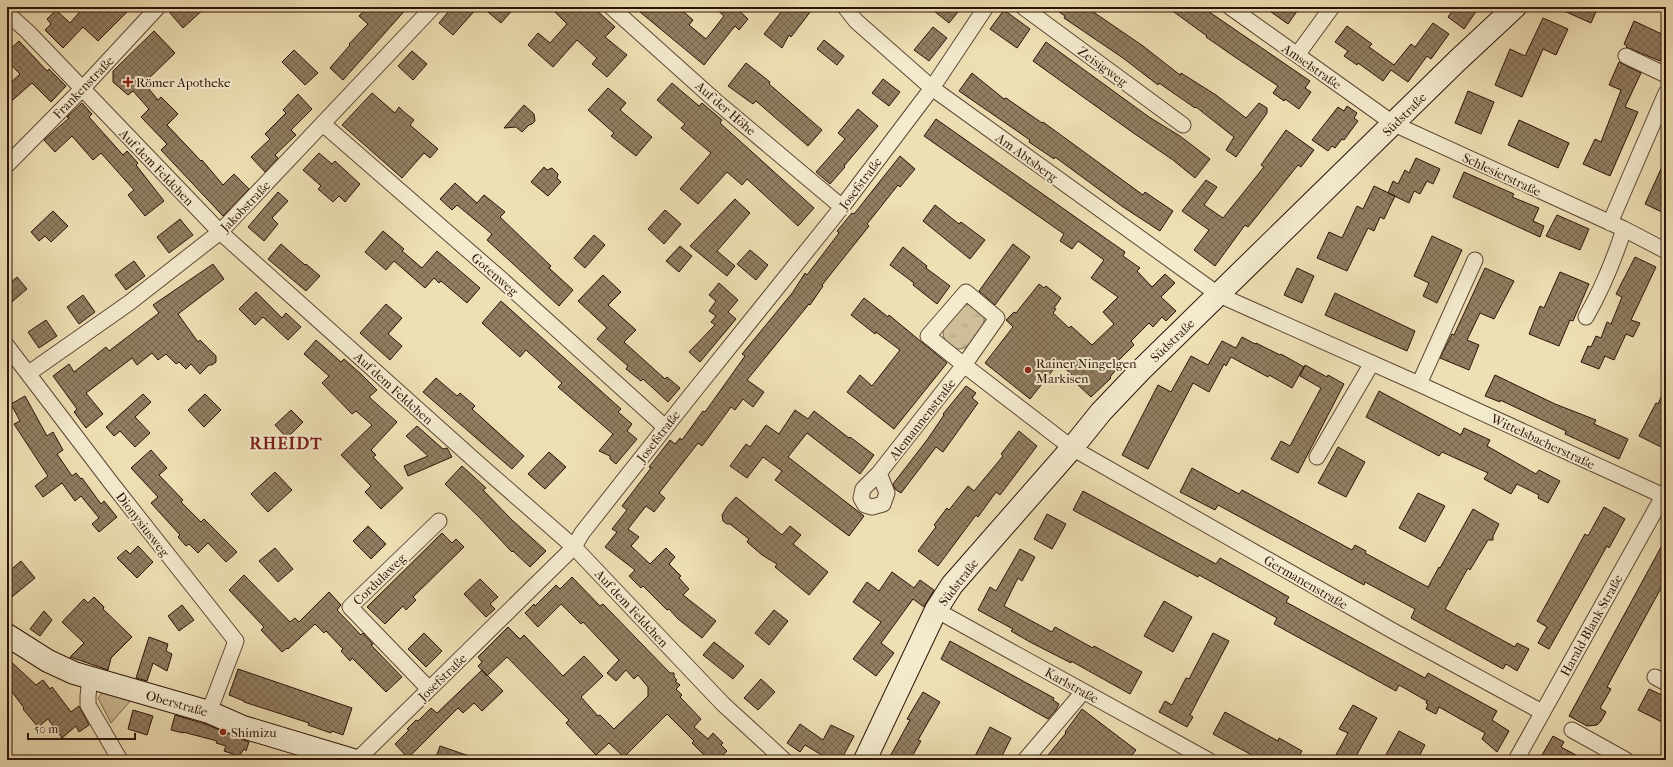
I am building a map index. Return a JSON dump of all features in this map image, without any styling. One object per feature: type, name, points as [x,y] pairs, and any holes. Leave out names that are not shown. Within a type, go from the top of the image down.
[{"type":"street","name":"Frankenstraße","points":[[7,165],[82,89],[158,7]]},
{"type":"street","name":"Jakobstraße","points":[[29,373],[129,303],[220,232],[433,7]]},
{"type":"street","name":"Auf der Höhe","points":[[611,7],[718,103],[842,207]]},
{"type":"street","name":"Am Abtsberg","points":[[845,7],[856,22],[932,88],[1219,295]]},
{"type":"street","name":"Josefstraße","points":[[357,760],[574,547],[582,533],[665,427],[842,207],[932,88],[986,7]]},
{"type":"street","name":"Zeisigweg","points":[[1023,7],[1183,125]]},
{"type":"street","name":"Amselstraße","points":[[1230,7],[1394,124]]},
{"type":"street","points":[[1297,55],[1332,7]]},
{"type":"street","name":"Südstraße","points":[[865,760],[936,610],[952,585],[1072,448],[1101,412],[1140,371],[1515,7]]},
{"type":"street","name":"Auf dem Feldchen","points":[[7,13],[28,32],[220,232],[574,547],[723,704],[784,760]]},
{"type":"street","points":[[1626,56],[1666,75]]},
{"type":"street","points":[[1610,223],[1666,93]]},
{"type":"street","name":"Gotenweg","points":[[323,124],[501,279],[665,427]]},
{"type":"street","name":"Schlesierstraße","points":[[1394,124],[1610,223],[1666,251]]},
{"type":"street","points":[[1586,317],[1600,293],[1611,268],[1624,230]]},
{"type":"street","points":[[1419,384],[1475,260]]},
{"type":"street","name":"Alemannenstraße","points":[[879,473],[964,365],[997,318],[966,292],[928,336],[964,365],[1072,448]]},
{"type":"street","name":"Wittelsbacherstraße","points":[[1219,295],[1665,495]]},
{"type":"street","name":"Dionysiusweg","points":[[7,346],[112,484],[236,641],[209,712]]},
{"type":"street","points":[[1317,457],[1372,363]]},
{"type":"street","name":"Germanenstraße","points":[[1072,448],[1393,631],[1542,712]]},
{"type":"street","name":"Harald-Blank-Straße","points":[[1516,760],[1665,495]]},
{"type":"street","name":"Cordulaweg","points":[[429,689],[350,607],[439,521]]},
{"type":"street","name":"Karlstraße","points":[[936,610],[1208,760]]},
{"type":"street","name":"Oberstraße","points":[[7,635],[48,661],[74,673],[209,712],[243,727],[353,760]]},
{"type":"street","points":[[90,678],[88,705],[120,760]]},
{"type":"street","points":[[1025,760],[1083,692]]},
{"type":"street","points":[[1572,730],[1626,760]]},
{"type":"green space","points":[[967,304],[973,305],[984,316],[984,323],[980,331],[966,347],[957,349],[949,345],[946,341],[943,333],[944,328],[956,311]]},
{"type":"green space","points":[[103,692],[131,700],[111,723],[98,698]]},
{"type":"building","points":[[84,7],[132,7],[98,41],[83,27],[63,48],[45,30],[51,24],[47,19],[56,10],[70,23]]},
{"type":"building","points":[[176,7],[206,7],[183,28],[170,13]]},
{"type":"building","points":[[367,7],[408,7],[343,80],[330,68],[350,45],[349,44],[368,24],[359,16]]},
{"type":"building","points":[[452,7],[478,7],[453,35],[439,23]]},
{"type":"building","points":[[482,7],[515,7],[501,23]]},
{"type":"building","points":[[550,7],[593,7],[615,27],[605,37],[627,55],[607,77],[592,64],[597,58],[577,40],[553,67],[528,45],[538,33],[550,43],[567,24]]},
{"type":"building","points":[[634,7],[678,7],[693,20],[689,25],[706,39],[724,16],[714,7],[735,7],[748,19],[739,30],[735,26],[704,65]]},
{"type":"building","points":[[785,7],[814,7],[791,37],[789,35],[782,48],[764,34]]},
{"type":"building","points":[[929,7],[962,7],[949,23]]},
{"type":"building","points":[[1052,7],[1086,7],[1143,46],[1180,75],[1181,73],[1216,95],[1246,118],[1259,103],[1267,108],[1267,113],[1236,157],[1226,150],[1234,137],[1196,107],[1195,108],[1159,83],[1158,85],[1123,58],[1064,18],[1065,16]]},
{"type":"building","points":[[1167,7],[1202,7],[1310,81],[1305,88],[1311,92],[1299,109],[1285,99],[1284,101],[1273,93],[1278,86],[1206,37],[1207,36]]},
{"type":"building","points":[[1264,7],[1300,7],[1288,24]]},
{"type":"building","points":[[1455,7],[1479,7],[1464,29],[1448,17]]},
{"type":"building","points":[[1555,7],[1598,7],[1591,23]]},
{"type":"building","points":[[1004,10],[1030,29],[1017,48],[990,29]]},
{"type":"building","points":[[1543,18],[1568,29],[1556,55],[1543,49],[1522,97],[1495,85],[1510,49],[1525,56]]},
{"type":"building","points":[[1634,21],[1666,36],[1666,48],[1660,61],[1626,47],[1627,46],[1624,44]]},
{"type":"building","points":[[1433,23],[1449,34],[1431,59],[1427,56],[1408,82],[1391,70],[1383,81],[1358,63],[1357,65],[1344,56],[1348,51],[1335,42],[1347,26],[1372,44],[1369,47],[1394,65],[1411,44],[1415,47]]},
{"type":"building","points":[[933,27],[947,38],[929,61],[914,50]]},
{"type":"building","points":[[154,31],[175,53],[144,83],[158,100],[161,97],[178,114],[167,125],[201,161],[202,160],[223,185],[234,174],[249,189],[223,216],[161,150],[167,144],[141,117],[149,109],[133,91],[128,95],[113,82],[113,71]]},
{"type":"building","points":[[824,40],[844,56],[837,65],[817,49]]},
{"type":"building","points":[[19,41],[47,71],[49,69],[66,86],[51,102],[32,83],[7,105],[7,86],[20,74],[7,61],[7,52]]},
{"type":"building","points":[[1046,42],[1149,117],[1180,136],[1210,159],[1195,178],[1173,160],[1033,61]]},
{"type":"building","points":[[294,50],[318,73],[305,85],[282,62]]},
{"type":"building","points":[[412,51],[427,64],[413,80],[398,66]]},
{"type":"building","points":[[1619,62],[1641,73],[1625,107],[1638,112],[1610,176],[1583,164],[1595,139],[1601,142],[1621,90],[1609,85]]},
{"type":"building","points":[[746,63],[770,82],[769,84],[822,130],[808,146],[756,101],[753,104],[728,86]]},
{"type":"building","points":[[972,73],[1004,99],[1006,98],[1042,123],[1043,122],[1143,195],[1145,192],[1173,211],[1160,231],[1123,207],[1055,157],[1054,159],[1029,142],[1030,140],[959,91]]},
{"type":"building","points":[[883,79],[900,92],[889,106],[872,93]]},
{"type":"building","points":[[672,83],[699,106],[702,103],[722,120],[720,123],[814,208],[798,226],[747,179],[742,185],[727,172],[698,204],[680,189],[711,153],[681,128],[685,124],[657,100]]},
{"type":"building","points":[[608,88],[626,103],[620,110],[652,137],[636,156],[611,136],[614,133],[588,110]]},
{"type":"building","points":[[1468,91],[1494,102],[1481,134],[1455,123]]},
{"type":"building","points":[[372,93],[395,113],[399,107],[414,120],[410,125],[438,149],[430,158],[424,153],[402,178],[342,125]]},
{"type":"building","points":[[298,94],[312,109],[291,130],[296,135],[275,155],[278,158],[265,172],[251,157],[270,139],[265,134],[286,113],[283,110]]},
{"type":"building","points":[[82,103],[92,114],[89,117],[123,155],[127,151],[138,163],[136,165],[164,201],[145,216],[128,195],[134,190],[101,153],[93,160],[72,136],[55,152],[44,140],[69,118],[67,117]]},
{"type":"building","points":[[524,105],[534,114],[535,121],[522,132],[516,127],[504,128]]},
{"type":"building","points":[[1347,106],[1357,113],[1354,118],[1358,121],[1344,140],[1342,139],[1335,148],[1332,146],[1328,151],[1312,140],[1338,107],[1344,111]]},
{"type":"building","points":[[858,109],[878,126],[830,184],[816,172],[845,139],[838,133]]},
{"type":"building","points":[[936,119],[1125,252],[1123,256],[1140,268],[1137,271],[1152,287],[1165,274],[1175,283],[1161,297],[1176,311],[1166,321],[1162,317],[1153,327],[1149,323],[1131,341],[1134,345],[1115,364],[1118,367],[1110,377],[1111,378],[1091,397],[1077,384],[1079,381],[1061,365],[1058,368],[1056,366],[1030,399],[985,363],[1013,327],[1006,320],[1014,312],[1016,313],[1039,284],[1044,288],[1046,286],[1061,298],[1054,308],[1056,309],[1053,313],[1069,328],[1071,326],[1092,345],[1114,324],[1103,312],[1118,297],[1091,278],[1104,260],[1078,241],[1072,249],[1060,241],[1064,234],[924,136]]},
{"type":"building","points":[[1519,120],[1569,143],[1558,168],[1508,145]]},
{"type":"building","points":[[1286,130],[1314,150],[1301,167],[1298,165],[1248,227],[1245,225],[1215,266],[1194,250],[1209,230],[1182,211],[1206,180],[1217,187],[1204,205],[1223,218],[1264,167],[1261,165]]},
{"type":"building","points":[[319,153],[332,164],[335,161],[360,184],[345,202],[339,196],[333,202],[318,189],[321,186],[303,170]]},
{"type":"building","points":[[900,156],[915,169],[900,187],[898,185],[867,224],[869,226],[822,285],[823,286],[810,305],[809,304],[747,380],[764,392],[753,407],[743,399],[735,410],[731,407],[702,446],[698,443],[659,493],[665,498],[654,512],[646,506],[628,529],[639,537],[631,546],[650,564],[666,548],[675,557],[669,564],[681,576],[679,578],[689,589],[683,595],[716,621],[702,638],[678,619],[669,609],[667,610],[643,586],[641,588],[629,576],[635,570],[605,547],[617,532],[612,529],[627,510],[622,506],[651,468],[649,467],[670,440],[675,444],[680,438],[682,440],[703,411],[705,412],[745,356],[742,354],[793,292],[805,273],[807,275],[839,233],[837,231],[852,213],[854,214]]},
{"type":"building","points":[[1416,158],[1440,169],[1433,184],[1427,181],[1420,194],[1414,191],[1409,203],[1388,193],[1393,181],[1398,184],[1405,170],[1409,173]]},
{"type":"building","points":[[1666,158],[1666,214],[1645,204]]},
{"type":"building","points":[[544,167],[547,170],[552,168],[558,174],[557,178],[561,182],[548,196],[531,182]]},
{"type":"building","points":[[1464,172],[1514,194],[1512,197],[1539,208],[1533,221],[1544,226],[1540,237],[1453,197]]},
{"type":"building","points":[[455,183],[477,203],[484,195],[505,212],[500,217],[551,266],[549,268],[573,290],[559,306],[487,240],[492,234],[457,205],[452,210],[440,199]]},
{"type":"building","points":[[1374,186],[1395,196],[1384,219],[1380,217],[1374,231],[1368,228],[1347,271],[1317,258],[1329,232],[1342,238],[1357,206],[1363,209]]},
{"type":"building","points":[[278,192],[288,201],[272,218],[278,224],[264,241],[248,227]]},
{"type":"building","points":[[735,199],[750,213],[717,251],[735,266],[727,276],[690,246]]},
{"type":"building","points":[[935,205],[959,224],[961,222],[985,240],[970,259],[923,221]]},
{"type":"building","points":[[665,210],[681,224],[664,244],[648,229]]},
{"type":"building","points":[[53,211],[68,226],[51,242],[45,236],[39,241],[31,232]]},
{"type":"building","points":[[1557,215],[1589,229],[1580,250],[1546,236]]},
{"type":"building","points":[[180,219],[193,235],[169,253],[157,237]]},
{"type":"building","points":[[383,231],[404,249],[402,251],[422,268],[437,251],[480,288],[467,303],[441,281],[439,283],[434,278],[425,288],[394,261],[386,270],[365,252]]},
{"type":"building","points":[[594,235],[605,245],[585,268],[574,258]]},
{"type":"building","points":[[1432,236],[1462,250],[1437,303],[1423,296],[1429,283],[1414,276]]},
{"type":"building","points":[[281,244],[320,276],[306,291],[268,259]]},
{"type":"building","points":[[1013,244],[1030,257],[995,305],[979,291]]},
{"type":"building","points":[[680,246],[692,256],[679,272],[666,261]]},
{"type":"building","points":[[903,247],[927,266],[926,268],[950,286],[937,304],[913,285],[914,283],[890,265]]},
{"type":"building","points":[[750,250],[768,265],[756,280],[737,264]]},
{"type":"building","points":[[1635,257],[1656,267],[1631,320],[1640,323],[1633,337],[1626,334],[1614,360],[1605,356],[1599,369],[1581,362],[1588,346],[1591,347],[1596,336],[1601,338],[1607,322],[1611,324],[1622,297],[1616,294]]},
{"type":"building","points":[[134,261],[145,276],[126,290],[115,275]]},
{"type":"building","points":[[213,264],[224,279],[178,314],[198,342],[200,340],[216,356],[216,362],[209,365],[200,374],[191,364],[186,369],[179,362],[176,364],[166,354],[158,360],[152,353],[137,365],[132,358],[86,393],[103,414],[86,428],[74,412],[77,409],[53,376],[69,364],[74,372],[106,347],[109,351],[159,313],[153,305]]},
{"type":"building","points":[[1297,268],[1314,276],[1302,303],[1284,295]]},
{"type":"building","points":[[1485,268],[1514,281],[1494,319],[1480,313],[1467,340],[1479,345],[1469,370],[1440,358],[1452,334],[1454,335]]},
{"type":"building","points":[[1560,272],[1589,284],[1573,321],[1570,320],[1559,346],[1529,334],[1540,306],[1544,308]]},
{"type":"building","points":[[603,275],[621,292],[608,305],[636,330],[624,342],[665,379],[667,377],[680,388],[668,402],[643,379],[641,381],[626,369],[628,366],[597,339],[607,328],[578,301]]},
{"type":"building","points":[[17,277],[27,289],[7,306],[7,286]]},
{"type":"building","points":[[719,283],[738,300],[728,312],[736,319],[700,362],[689,352],[715,325],[711,322],[716,316],[709,311],[716,301],[709,295]]},
{"type":"building","points":[[256,292],[282,318],[286,313],[301,327],[288,340],[263,317],[255,325],[239,309]]},
{"type":"building","points":[[1335,293],[1415,331],[1407,351],[1325,315]]},
{"type":"building","points":[[83,295],[95,312],[79,324],[67,307]]},
{"type":"building","points":[[864,298],[888,317],[889,315],[947,363],[894,429],[847,392],[860,375],[872,386],[900,350],[876,332],[875,334],[851,315]]},
{"type":"building","points":[[501,301],[621,409],[618,412],[632,424],[627,431],[637,439],[616,464],[610,459],[610,456],[599,451],[613,434],[558,387],[562,383],[526,350],[520,357],[482,323]]},
{"type":"building","points":[[386,304],[402,318],[388,334],[402,346],[390,360],[360,333]]},
{"type":"building","points":[[46,320],[57,336],[39,348],[28,332]]},
{"type":"building","points":[[1242,337],[1280,355],[1281,354],[1304,367],[1292,388],[1231,357],[1226,366],[1224,364],[1209,392],[1193,383],[1148,469],[1122,455],[1158,385],[1171,392],[1191,356],[1208,365],[1222,341],[1236,348]]},
{"type":"building","points":[[316,340],[341,362],[344,359],[377,390],[369,397],[397,422],[371,450],[376,455],[373,457],[403,488],[381,509],[365,492],[371,486],[341,455],[372,425],[356,411],[352,414],[322,383],[329,376],[304,354]]},
{"type":"building","points":[[1305,365],[1344,384],[1298,473],[1271,459],[1281,441],[1290,446],[1321,388],[1300,376]]},
{"type":"building","points":[[1495,375],[1555,404],[1596,420],[1594,424],[1628,439],[1619,459],[1565,434],[1566,431],[1500,400],[1500,402],[1485,396]]},
{"type":"building","points":[[436,378],[457,396],[460,393],[475,406],[472,409],[524,456],[512,469],[423,392]]},
{"type":"building","points":[[966,386],[976,393],[972,398],[978,403],[943,452],[936,447],[901,493],[895,489],[893,484],[927,440],[944,415],[943,414]]},
{"type":"building","points":[[1666,386],[1666,436],[1661,447],[1639,436],[1656,403],[1658,404]]},
{"type":"building","points":[[1379,391],[1461,435],[1464,428],[1490,440],[1487,446],[1536,474],[1539,470],[1560,481],[1548,503],[1538,498],[1539,495],[1517,484],[1511,494],[1484,479],[1488,473],[1442,452],[1439,456],[1366,417]]},
{"type":"building","points":[[143,394],[151,402],[135,417],[150,433],[135,447],[120,431],[114,436],[106,427]]},
{"type":"building","points":[[205,394],[221,410],[204,427],[188,410]]},
{"type":"building","points":[[25,396],[47,436],[53,432],[63,450],[57,454],[72,476],[76,473],[81,479],[82,478],[101,504],[104,501],[117,517],[99,532],[92,524],[99,518],[81,496],[75,501],[62,483],[43,497],[35,486],[48,476],[14,424],[20,421],[11,404]]},
{"type":"building","points":[[291,410],[303,422],[287,438],[275,425]]},
{"type":"building","points":[[795,410],[808,419],[814,411],[874,455],[860,474],[807,433],[788,457],[864,516],[849,536],[775,480],[782,471],[763,457],[747,478],[730,466],[746,444],[750,447],[766,425],[779,434]]},
{"type":"building","points":[[417,426],[443,449],[447,448],[452,457],[408,476],[404,466],[428,456],[406,436]]},
{"type":"building","points":[[1019,431],[1037,446],[1000,495],[996,492],[978,517],[976,515],[938,566],[918,551],[936,527],[934,525],[947,508],[949,510],[968,486],[974,491],[1003,456],[1001,454]]},
{"type":"building","points":[[1338,447],[1365,462],[1346,497],[1318,483]]},
{"type":"building","points":[[151,450],[167,468],[159,475],[183,500],[181,502],[201,522],[204,519],[237,552],[226,562],[208,543],[198,553],[189,544],[186,546],[178,537],[180,535],[151,503],[158,497],[131,468]]},
{"type":"building","points":[[549,452],[566,467],[545,489],[528,474]]},
{"type":"building","points":[[462,466],[486,488],[483,490],[511,519],[546,551],[530,567],[513,551],[512,552],[445,484]]},
{"type":"building","points":[[1192,468],[1239,494],[1242,490],[1352,550],[1355,545],[1366,551],[1365,553],[1428,587],[1473,509],[1499,524],[1493,536],[1493,540],[1488,540],[1470,570],[1468,568],[1445,609],[1515,647],[1517,643],[1529,649],[1517,671],[1506,664],[1503,669],[1411,618],[1415,609],[1365,582],[1364,585],[1218,505],[1215,510],[1180,492]]},
{"type":"building","points":[[275,472],[292,490],[268,512],[251,494]]},
{"type":"building","points":[[1083,491],[1216,564],[1220,558],[1289,597],[1286,602],[1425,678],[1428,673],[1497,711],[1492,720],[1509,731],[1497,752],[1482,739],[1485,733],[1439,707],[1436,714],[1426,709],[1428,704],[1426,703],[1427,701],[1399,685],[1396,691],[1274,624],[1277,618],[1199,575],[1198,577],[1073,510]]},
{"type":"building","points":[[1418,493],[1445,506],[1425,542],[1399,528]]},
{"type":"building","points":[[736,497],[782,535],[790,526],[801,535],[793,544],[828,572],[809,595],[775,567],[777,564],[762,555],[747,542],[749,539],[730,524],[723,521],[722,515]]},
{"type":"building","points":[[1604,507],[1625,519],[1609,548],[1607,546],[1549,649],[1538,643],[1547,627],[1537,621],[1585,534],[1588,536]]},
{"type":"building","points":[[1047,514],[1066,524],[1052,549],[1034,539]]},
{"type":"building","points":[[368,526],[386,544],[371,559],[353,541]]},
{"type":"building","points":[[442,533],[452,543],[456,539],[464,547],[413,597],[416,600],[406,610],[403,606],[385,624],[367,607]]},
{"type":"building","points":[[1666,538],[1666,579],[1607,687],[1611,689],[1600,708],[1606,712],[1597,725],[1587,726],[1569,716]]},
{"type":"building","points":[[138,546],[153,562],[137,578],[117,558],[126,550],[130,554]]},
{"type":"building","points":[[275,548],[293,569],[278,582],[259,561]]},
{"type":"building","points":[[1020,549],[1035,557],[1022,581],[1018,578],[1004,606],[1052,632],[1055,627],[1142,672],[1130,694],[1071,661],[1071,663],[1030,642],[1011,631],[1013,629],[978,610],[990,587],[996,591]]},
{"type":"building","points":[[21,561],[35,578],[7,601],[7,573]]},
{"type":"building","points":[[892,572],[914,588],[920,580],[934,590],[924,607],[913,599],[881,643],[894,653],[876,676],[853,659],[881,622],[853,602],[867,582],[879,591]]},
{"type":"building","points":[[244,575],[290,622],[295,618],[299,622],[329,592],[341,605],[337,610],[361,635],[363,633],[373,644],[371,645],[402,677],[386,692],[352,658],[350,661],[341,651],[343,649],[326,631],[324,633],[315,624],[288,649],[287,648],[282,652],[261,630],[264,627],[229,590]]},
{"type":"building","points":[[572,577],[600,606],[603,604],[670,673],[674,673],[674,677],[677,680],[675,681],[680,685],[676,689],[682,695],[680,697],[701,719],[694,727],[708,739],[713,733],[723,743],[721,745],[727,751],[718,760],[709,760],[692,743],[694,741],[667,714],[624,757],[609,743],[596,755],[566,723],[569,720],[507,657],[487,676],[478,666],[482,662],[478,657],[508,627],[520,639],[524,635],[563,676],[584,656],[603,676],[581,697],[598,716],[600,715],[614,729],[648,696],[648,687],[638,675],[634,679],[626,670],[616,681],[607,673],[619,660],[583,622],[581,624],[561,604],[538,627],[525,613],[534,604],[535,606],[556,585],[560,589]]},
{"type":"building","points":[[480,579],[498,597],[490,604],[495,609],[486,617],[464,594]]},
{"type":"building","points":[[94,597],[104,607],[103,609],[132,637],[111,658],[108,670],[70,657],[84,643],[62,622],[84,599],[88,603]]},
{"type":"building","points":[[1164,601],[1192,617],[1173,652],[1144,636]]},
{"type":"building","points":[[182,605],[194,620],[179,631],[168,616]]},
{"type":"building","points":[[774,610],[788,621],[769,645],[755,633]]},
{"type":"building","points":[[44,611],[52,620],[40,636],[30,629]]},
{"type":"building","points":[[424,633],[442,651],[426,667],[408,649]]},
{"type":"building","points":[[1213,633],[1229,641],[1190,715],[1193,717],[1187,727],[1159,712],[1165,701],[1172,705],[1186,678],[1189,679]]},
{"type":"building","points":[[149,637],[168,644],[166,651],[172,654],[167,671],[153,663],[147,681],[136,678]]},
{"type":"building","points":[[950,641],[1054,698],[1053,700],[1059,704],[1056,710],[1048,719],[941,659]]},
{"type":"building","points":[[714,642],[744,666],[733,679],[703,655]]},
{"type":"building","points":[[7,658],[36,685],[43,680],[50,689],[52,687],[71,712],[79,706],[89,725],[79,732],[76,726],[62,738],[48,719],[38,727],[23,709],[24,708],[7,685]]},
{"type":"building","points":[[238,669],[352,708],[343,735],[332,731],[331,733],[308,725],[309,723],[244,702],[229,695]]},
{"type":"building","points":[[482,670],[503,691],[482,711],[474,703],[463,713],[458,708],[408,758],[395,744],[409,730],[407,729],[416,720],[418,721],[431,708],[437,713]]},
{"type":"building","points":[[761,679],[775,692],[758,710],[744,698]]},
{"type":"building","points":[[1649,689],[1666,697],[1666,724],[1638,710]]},
{"type":"building","points":[[923,692],[940,702],[918,740],[921,741],[910,760],[888,760],[910,720],[907,719]]},
{"type":"building","points":[[1353,705],[1377,718],[1354,760],[1333,760],[1348,733],[1339,729]]},
{"type":"building","points":[[1082,709],[1136,750],[1128,760],[1044,760],[1066,733],[1065,732]]},
{"type":"building","points":[[133,710],[153,716],[147,735],[128,729]]},
{"type":"building","points":[[1225,712],[1278,741],[1279,738],[1302,751],[1297,760],[1261,760],[1213,734]]},
{"type":"building","points":[[175,715],[205,724],[249,742],[246,751],[244,749],[239,756],[224,751],[226,746],[216,743],[217,741],[171,730]]},
{"type":"building","points":[[800,724],[823,740],[831,725],[854,736],[841,760],[830,760],[805,745],[800,752],[787,743]]},
{"type":"building","points":[[990,727],[1011,738],[1000,760],[973,760]]},
{"type":"building","points":[[1399,731],[1425,745],[1417,760],[1383,760]]},
{"type":"building","points":[[1553,736],[1564,742],[1561,747],[1585,760],[1539,760]]},
{"type":"building","points":[[440,746],[475,758],[474,760],[435,760]]},
{"type":"place","name":"Römer Apotheke","points":[[128,82]]},
{"type":"place","name":"Rainer Ningelgen Markisen","points":[[1028,370]]},
{"type":"place","name":"Shimizu","points":[[223,732]]},
{"type":"district","name":"RHEIDT","points":[[286,443]]}]
